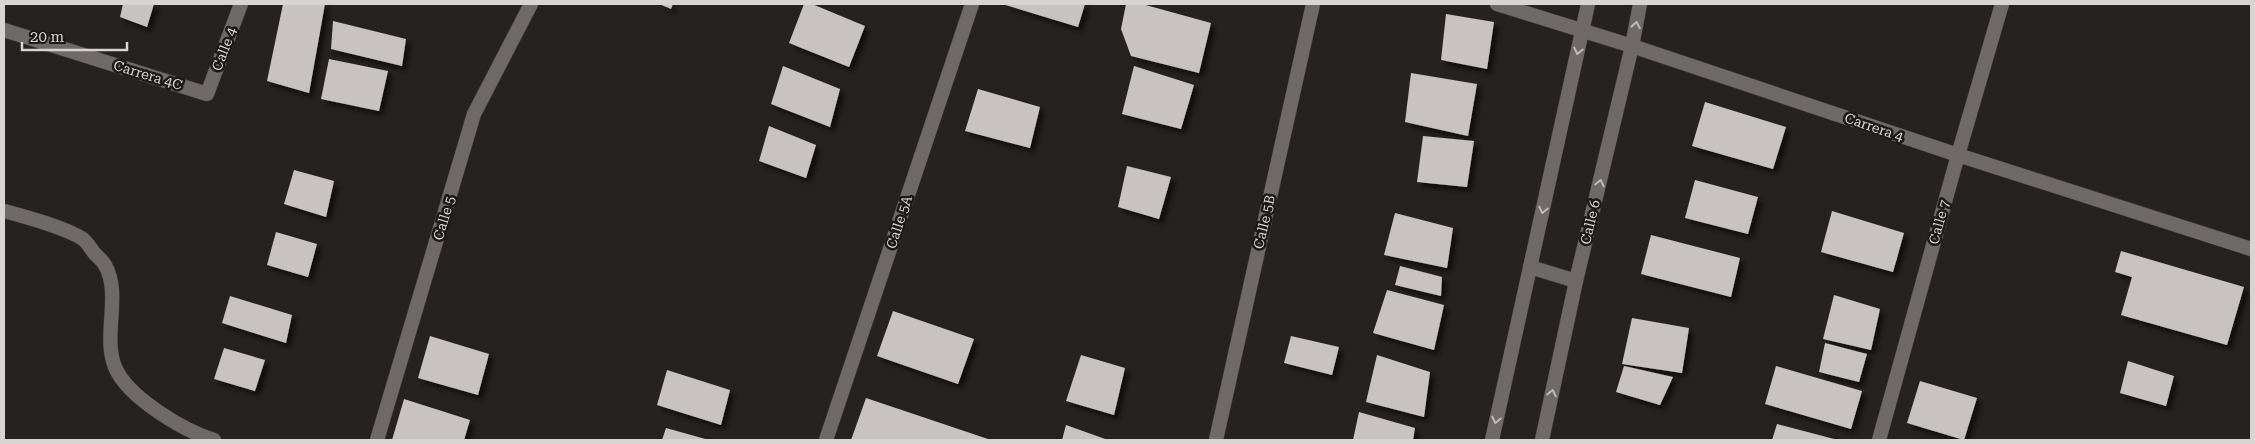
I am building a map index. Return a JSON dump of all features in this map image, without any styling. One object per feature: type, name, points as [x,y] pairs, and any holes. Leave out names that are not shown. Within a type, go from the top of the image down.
[{"type":"street","name":"Calle 4","points":[[207,94],[241,4]]},
{"type":"street","name":"Calle 5","points":[[377,440],[474,114],[531,4]]},
{"type":"street","name":"Calle 5A","points":[[826,440],[972,4]]},
{"type":"street","name":"Calle 5B","points":[[1216,440],[1313,4]]},
{"type":"street","name":"Carrera 4","points":[[1497,4],[1583,30],[1958,155],[2251,249]]},
{"type":"street","points":[[1492,440],[1588,4]]},
{"type":"street","name":"Calle 6","points":[[1542,440],[1576,281],[1632,46],[1640,4]]},
{"type":"street","name":"Calle 7","points":[[1879,440],[2002,4]]},
{"type":"street","name":"Carrera 4C","points":[[4,30],[207,94]]},
{"type":"street","points":[[4,211],[37,220],[83,240],[105,266],[111,285],[111,348],[115,368],[133,391],[175,423],[214,440]]},
{"type":"street","points":[[1530,267],[1576,281]]},
{"type":"building","points":[[123,4],[154,4],[147,27],[120,17]]},
{"type":"building","points":[[283,4],[325,4],[309,93],[267,81]]},
{"type":"building","points":[[659,4],[673,4],[671,9]]},
{"type":"building","points":[[804,4],[812,4],[865,26],[849,67],[789,43]]},
{"type":"building","points":[[1002,4],[1085,4],[1078,27]]},
{"type":"building","points":[[1126,4],[1142,4],[1211,23],[1199,73],[1131,56],[1121,29]]},
{"type":"building","points":[[1446,14],[1494,22],[1487,69],[1441,60]]},
{"type":"building","points":[[333,21],[406,39],[402,66],[331,49]]},
{"type":"building","points":[[329,59],[388,71],[379,111],[321,99]]},
{"type":"building","points":[[783,66],[840,89],[830,127],[771,104]]},
{"type":"building","points":[[1134,66],[1194,85],[1181,129],[1122,114]]},
{"type":"building","points":[[1411,73],[1477,84],[1468,136],[1405,122]]},
{"type":"building","points":[[978,89],[1040,107],[1030,148],[965,131]]},
{"type":"building","points":[[1705,102],[1786,127],[1773,169],[1692,146]]},
{"type":"building","points":[[769,126],[816,145],[806,178],[759,161]]},
{"type":"building","points":[[1423,136],[1474,141],[1467,187],[1417,182]]},
{"type":"building","points":[[1127,166],[1171,177],[1159,219],[1118,207]]},
{"type":"building","points":[[294,170],[334,181],[326,217],[284,204]]},
{"type":"building","points":[[1695,180],[1758,197],[1748,234],[1685,218]]},
{"type":"building","points":[[1832,211],[1904,233],[1893,272],[1821,252]]},
{"type":"building","points":[[1395,213],[1453,228],[1447,268],[1384,255]]},
{"type":"building","points":[[276,232],[317,244],[308,277],[267,265]]},
{"type":"building","points":[[1651,235],[1740,258],[1731,297],[1641,274]]},
{"type":"building","points":[[2121,251],[2244,287],[2227,345],[2121,315],[2132,277],[2115,272]]},
{"type":"building","points":[[1400,266],[1442,277],[1441,296],[1395,285]]},
{"type":"building","points":[[1387,290],[1444,305],[1434,350],[1373,333]]},
{"type":"building","points":[[1834,295],[1880,309],[1871,350],[1823,339]]},
{"type":"building","points":[[230,296],[292,315],[286,343],[222,323]]},
{"type":"building","points":[[893,311],[974,339],[958,384],[877,356]]},
{"type":"building","points":[[1632,318],[1689,328],[1682,373],[1622,364]]},
{"type":"building","points":[[430,336],[489,354],[478,395],[418,378]]},
{"type":"building","points":[[1291,336],[1339,347],[1332,375],[1284,363]]},
{"type":"building","points":[[1825,343],[1867,354],[1859,382],[1819,372]]},
{"type":"building","points":[[224,348],[265,360],[255,391],[214,379]]},
{"type":"building","points":[[1081,355],[1125,368],[1114,415],[1066,401]]},
{"type":"building","points":[[1377,355],[1430,372],[1424,417],[1366,402]]},
{"type":"building","points":[[2128,361],[2174,376],[2166,406],[2120,393]]},
{"type":"building","points":[[1624,366],[1673,377],[1660,405],[1616,392]]},
{"type":"building","points":[[1776,366],[1862,391],[1851,429],[1765,404]]},
{"type":"building","points":[[667,370],[730,390],[721,425],[657,405]]},
{"type":"building","points":[[1920,381],[1977,398],[1964,440],[1907,423]]},
{"type":"building","points":[[866,398],[991,440],[851,440]]},
{"type":"building","points":[[404,399],[470,420],[464,440],[392,440]]},
{"type":"building","points":[[1359,412],[1415,428],[1413,440],[1353,440]]},
{"type":"building","points":[[1777,424],[1838,440],[1772,440]]},
{"type":"building","points":[[1066,425],[1108,440],[1062,440]]},
{"type":"building","points":[[666,428],[709,440],[662,440]]}]
